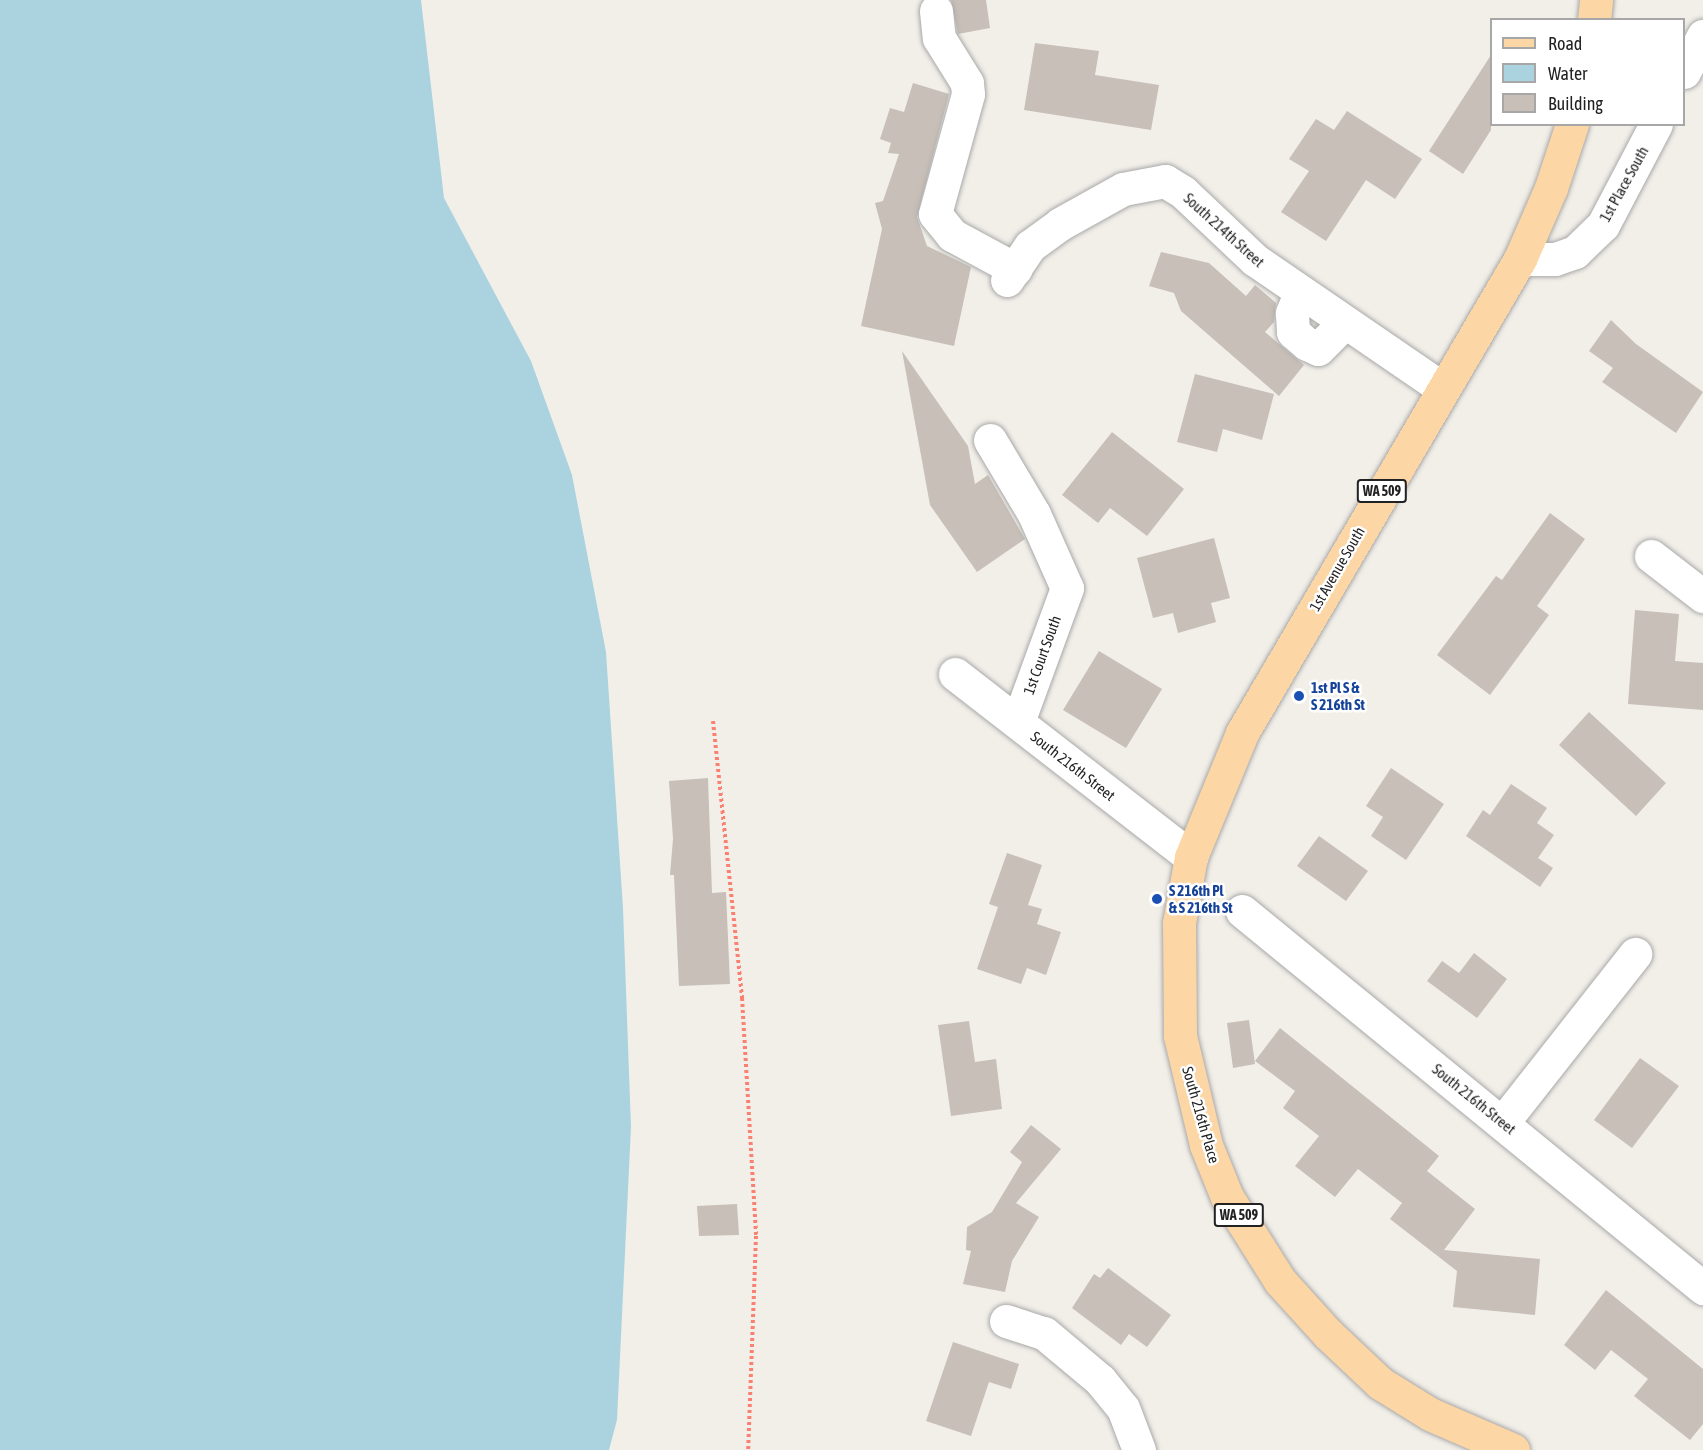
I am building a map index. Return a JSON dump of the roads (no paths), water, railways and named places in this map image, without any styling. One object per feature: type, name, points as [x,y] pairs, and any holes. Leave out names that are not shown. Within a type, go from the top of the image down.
[{"type":"main road","points":[[1594,18],[1596,0]]},
{"type":"main road","name":"1st Avenue South","points":[[1191,857],[1242,732],[1442,388],[1520,259],[1551,188],[1571,126]]},
{"type":"main road","name":"South 216th Place","points":[[1191,857],[1179,923],[1180,1036],[1206,1145],[1227,1197],[1280,1281],[1328,1335],[1380,1383],[1430,1414],[1513,1450]]},
{"type":"street","name":"South 214th Street","points":[[936,11],[939,38],[968,83],[968,100],[935,214],[952,236],[1011,274],[1030,246],[1060,224],[1123,189],[1165,181],[1182,192],[1255,260],[1300,293],[1442,388]]},
{"type":"street","points":[[1685,68],[1703,36]]},
{"type":"street","name":"1st Place South","points":[[1520,259],[1556,259],[1575,252],[1603,225],[1655,126]]},
{"type":"street","name":"1st Court South","points":[[990,440],[1034,514],[1066,588],[1017,722]]},
{"type":"street","points":[[1651,556],[1703,596]]},
{"type":"street","name":"South 216th Street","points":[[955,674],[1191,857]]},
{"type":"street","name":"South 216th Street","points":[[1242,911],[1503,1122],[1703,1288]]},
{"type":"street","points":[[1503,1122],[1635,954]]},
{"type":"street","points":[[1006,1321],[1044,1334],[1100,1380],[1123,1408],[1139,1450]]},
{"type":"water","points":[[0,0],[421,0],[444,198],[531,361],[572,475],[606,652],[623,908],[631,1127],[617,1420],[609,1450],[0,1450]]},
{"type":"place","name":"1st Pl S & S 216th St","points":[[1299,696]]},
{"type":"place","name":"S 216th Pl & S 216th St","points":[[1157,899]]}]
